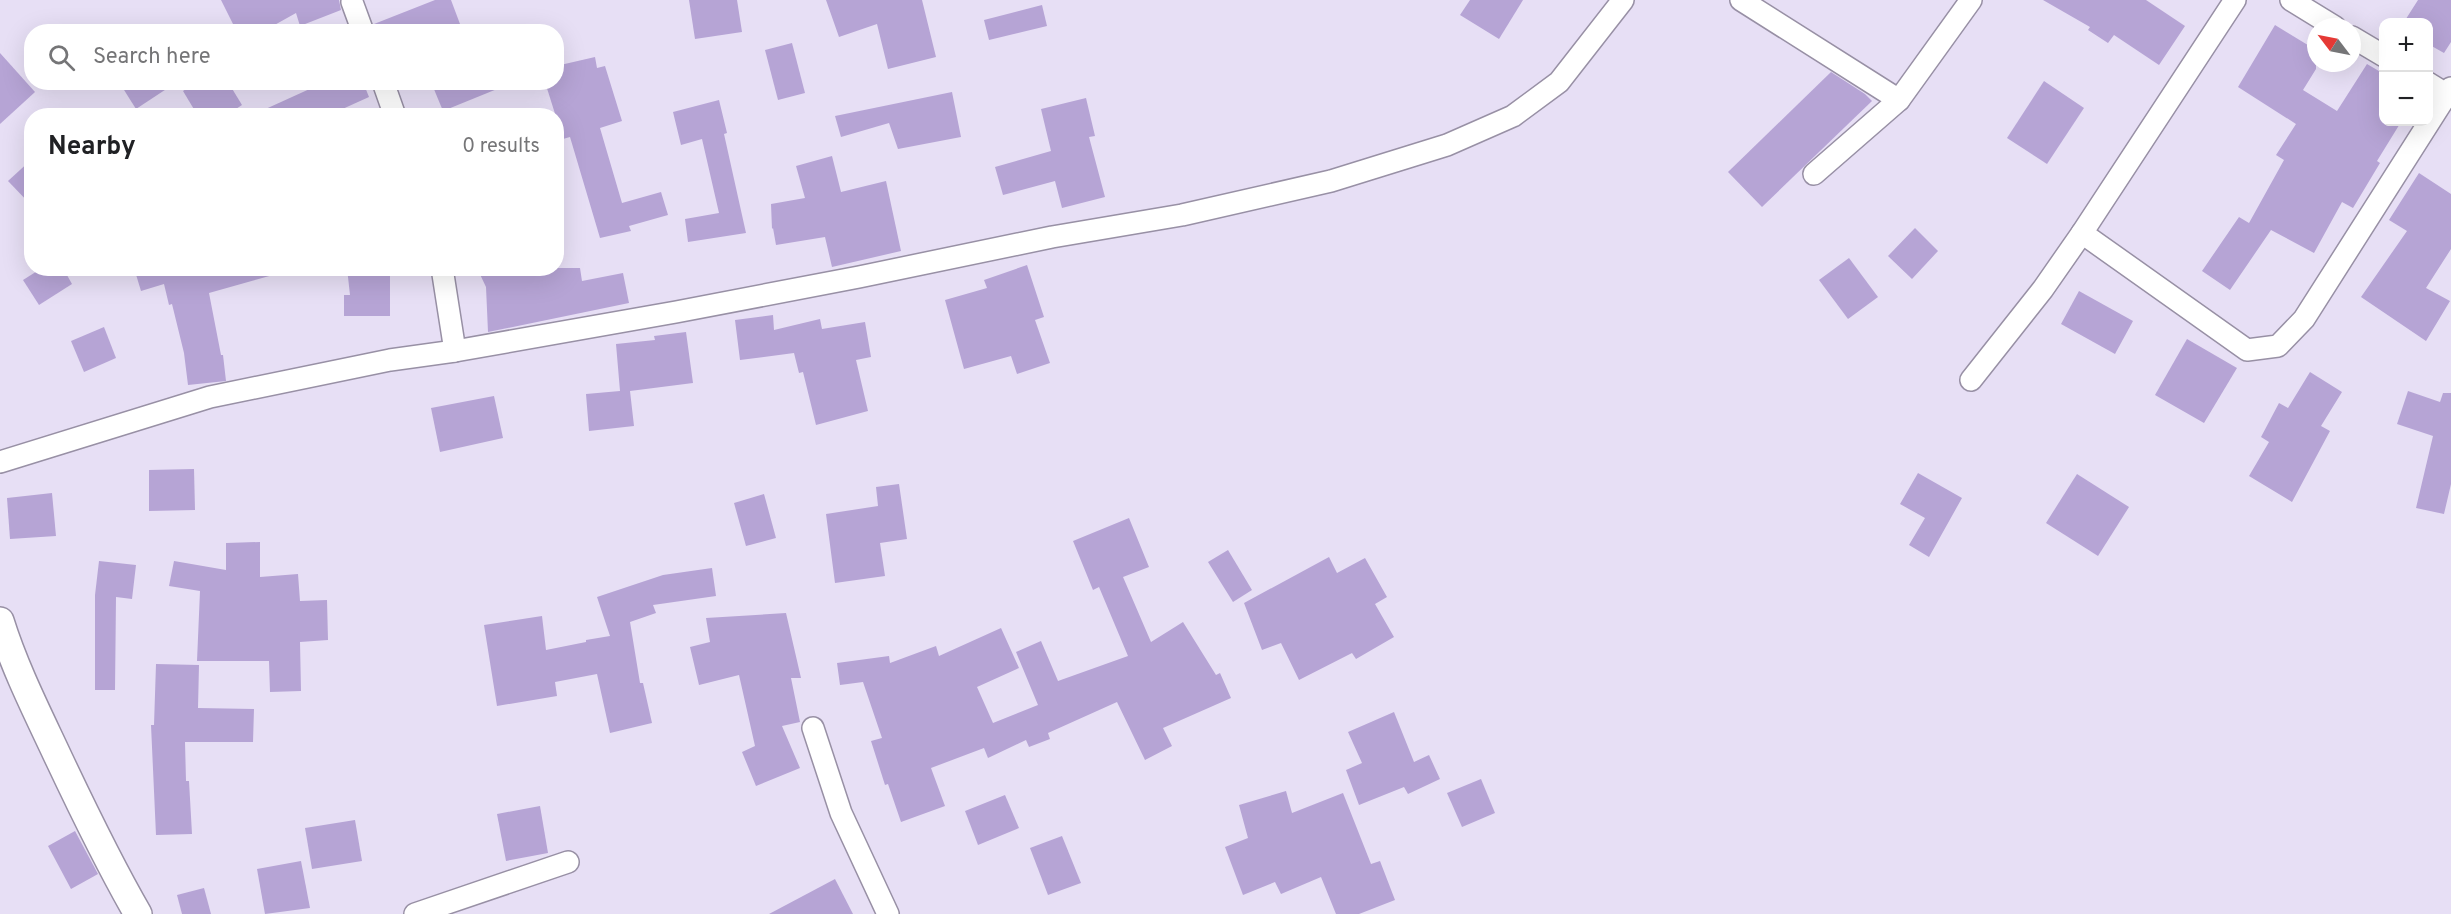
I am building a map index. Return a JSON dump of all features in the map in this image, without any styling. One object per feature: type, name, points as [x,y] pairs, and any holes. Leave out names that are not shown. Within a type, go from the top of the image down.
[{"type":"street","points":[[0,462],[210,397],[390,360],[456,351],[859,278],[1052,237],[1182,215],[1331,181],[1447,145],[1513,116],[1559,82],[1623,0]]},
{"type":"street","points":[[1741,0],[1899,100]]},
{"type":"street","points":[[1815,174],[1899,100],[1971,0]]},
{"type":"street","points":[[1971,380],[2043,289],[2082,233],[2235,0]]},
{"type":"street","points":[[2291,0],[2321,18]]},
{"type":"street","points":[[352,2],[360,24]]},
{"type":"street","points":[[2361,42],[2379,53]]},
{"type":"street","points":[[2082,233],[2247,350],[2278,346],[2304,320],[2450,93],[2433,85]]},
{"type":"street","points":[[386,90],[392,108]]},
{"type":"street","points":[[443,276],[456,351]]},
{"type":"street","points":[[3,638],[111,867],[138,914]]},
{"type":"street","points":[[813,728],[841,813],[888,914]]},
{"type":"street","points":[[415,914],[568,862]]},
{"type":"building","points":[[221,0],[339,0],[341,10],[305,24],[299,24],[296,13],[276,24],[233,24]]},
{"type":"building","points":[[435,0],[451,0],[460,24],[374,24]]},
{"type":"building","points":[[689,0],[737,0],[742,32],[695,39]]},
{"type":"building","points":[[826,0],[922,0],[936,57],[888,69],[877,24],[839,37]]},
{"type":"building","points":[[1470,0],[1523,0],[1499,39],[1460,15]]},
{"type":"building","points":[[2043,0],[2146,0],[2185,26],[2159,65],[2114,35],[2108,43],[2088,30],[2090,27]]},
{"type":"building","points":[[2418,0],[2451,0],[2451,42],[2444,53],[2433,47],[2433,18],[2407,18]]},
{"type":"building","points":[[1042,5],[1047,26],[989,40],[984,20]]},
{"type":"building","points":[[2275,25],[2307,45],[2307,72],[2314,72],[2303,90],[2337,111],[2367,64],[2379,71],[2379,126],[2399,126],[2377,161],[2380,163],[2353,208],[2342,202],[2314,253],[2271,230],[2230,290],[2202,271],[2239,217],[2249,223],[2284,160],[2276,155],[2296,124],[2238,87]]},
{"type":"building","points":[[792,43],[805,93],[778,100],[765,50]]},
{"type":"building","points":[[0,53],[24,80],[24,90],[35,92],[0,124]]},
{"type":"building","points":[[595,57],[597,68],[605,66],[622,121],[600,128],[622,203],[661,192],[668,215],[629,226],[631,231],[600,238],[570,137],[564,139],[564,108],[553,108],[548,90],[564,90],[564,64]]},
{"type":"building","points":[[1831,72],[1872,101],[1762,207],[1728,172]]},
{"type":"building","points":[[2044,81],[2084,108],[2047,164],[2007,138]]},
{"type":"building","points":[[124,90],[165,90],[138,108]]},
{"type":"building","points":[[233,90],[242,105],[237,108],[193,108],[183,91]]},
{"type":"building","points":[[307,90],[366,90],[369,97],[345,108],[268,108]]},
{"type":"building","points":[[434,90],[495,90],[450,108],[442,108]]},
{"type":"building","points":[[952,92],[961,137],[898,149],[889,123],[841,137],[835,116]]},
{"type":"building","points":[[1086,98],[1095,136],[1089,137],[1105,197],[1062,208],[1055,181],[1003,195],[995,167],[1051,151],[1041,109]]},
{"type":"building","points":[[719,100],[727,133],[724,134],[746,233],[688,242],[685,219],[719,213],[702,139],[681,145],[673,112]]},
{"type":"building","points":[[832,156],[841,192],[886,181],[901,251],[832,267],[825,237],[776,245],[772,229],[771,204],[805,198],[796,166]]},
{"type":"building","points":[[24,166],[24,198],[8,181]]},
{"type":"building","points":[[2419,173],[2451,194],[2451,249],[2426,288],[2450,301],[2426,341],[2361,297],[2407,231],[2389,220]]},
{"type":"building","points":[[1915,228],[1938,251],[1912,279],[1888,256]]},
{"type":"building","points":[[1849,258],[1878,297],[1848,319],[1819,280]]},
{"type":"building","points":[[1027,265],[1044,317],[1035,320],[1050,363],[1017,374],[1011,356],[964,369],[945,300],[987,288],[984,280]]},
{"type":"building","points":[[564,268],[580,268],[582,281],[623,273],[629,303],[488,332],[486,287],[481,276],[564,276]]},
{"type":"building","points":[[29,276],[68,276],[72,284],[39,305],[23,280]]},
{"type":"building","points":[[136,276],[269,276],[209,293],[221,355],[223,355],[226,381],[188,385],[184,353],[172,304],[169,305],[164,284],[141,291]]},
{"type":"building","points":[[348,276],[390,276],[390,316],[344,316],[344,295],[350,295]]},
{"type":"building","points":[[2079,291],[2133,321],[2115,354],[2061,324]]},
{"type":"building","points":[[773,315],[774,330],[820,319],[822,329],[865,322],[871,357],[856,360],[868,411],[816,425],[803,372],[799,373],[794,353],[740,360],[735,320]]},
{"type":"building","points":[[104,327],[116,358],[84,372],[71,341]]},
{"type":"building","points":[[686,332],[693,383],[630,391],[634,426],[589,431],[586,394],[620,391],[616,344],[655,340],[654,336]]},
{"type":"building","points":[[2187,339],[2237,368],[2204,423],[2155,395]]},
{"type":"building","points":[[2310,372],[2342,392],[2321,426],[2330,431],[2292,502],[2249,476],[2269,442],[2261,437],[2279,403],[2288,408]]},
{"type":"building","points":[[2408,391],[2440,402],[2443,393],[2451,393],[2451,484],[2444,514],[2416,508],[2433,436],[2397,424]]},
{"type":"building","points":[[494,396],[503,438],[440,452],[431,408]]},
{"type":"building","points":[[194,469],[195,510],[149,511],[149,470]]},
{"type":"building","points":[[1918,473],[1962,498],[1929,557],[1909,545],[1925,518],[1900,504]]},
{"type":"building","points":[[2077,474],[2129,507],[2098,556],[2046,523]]},
{"type":"building","points":[[899,484],[907,539],[880,543],[885,576],[835,583],[826,514],[878,506],[876,487]]},
{"type":"building","points":[[52,493],[56,536],[10,539],[7,498]]},
{"type":"building","points":[[764,494],[776,538],[746,546],[734,503]]},
{"type":"building","points":[[1129,518],[1149,567],[1123,577],[1151,642],[1183,622],[1216,675],[1220,673],[1231,698],[1163,728],[1172,746],[1145,760],[1117,702],[1048,733],[1050,739],[1029,747],[1026,740],[988,758],[984,748],[931,768],[945,806],[901,822],[888,784],[885,785],[871,741],[882,738],[863,682],[840,685],[837,663],[889,656],[890,663],[936,646],[939,656],[1001,628],[1019,668],[977,687],[993,723],[1038,705],[1016,652],[1041,641],[1058,681],[1128,656],[1099,587],[1093,590],[1073,541]]},
{"type":"building","points":[[260,542],[260,577],[298,574],[300,601],[327,600],[328,640],[300,642],[301,691],[270,692],[269,661],[197,661],[200,591],[169,586],[174,561],[226,570],[226,543]]},
{"type":"building","points":[[1228,550],[1252,590],[1233,602],[1208,562]]},
{"type":"building","points":[[1329,557],[1337,573],[1365,558],[1387,597],[1375,604],[1394,637],[1356,659],[1352,653],[1299,680],[1281,643],[1262,650],[1244,603]]},
{"type":"building","points":[[99,561],[136,565],[132,599],[116,597],[115,690],[95,690],[95,595]]},
{"type":"building","points":[[712,568],[716,596],[653,605],[656,613],[630,622],[640,683],[643,683],[652,723],[610,733],[597,674],[555,682],[557,696],[497,706],[484,625],[542,616],[546,650],[610,636],[597,597],[663,575]]},
{"type":"building","points":[[786,613],[801,678],[791,678],[800,722],[782,726],[800,768],[756,786],[742,752],[755,746],[739,675],[699,685],[690,647],[710,642],[706,618]]},
{"type":"building","points":[[156,664],[199,665],[198,708],[254,709],[253,742],[185,742],[186,781],[189,781],[192,834],[156,835],[151,725],[154,725]]},
{"type":"building","points":[[1394,712],[1414,762],[1429,755],[1440,779],[1408,794],[1404,787],[1359,805],[1346,770],[1362,763],[1348,732]]},
{"type":"building","points":[[1481,779],[1495,813],[1462,827],[1447,793]]},
{"type":"building","points":[[1286,791],[1292,813],[1343,793],[1371,864],[1380,861],[1395,900],[1359,914],[1336,914],[1321,877],[1281,894],[1275,882],[1243,895],[1225,847],[1248,838],[1239,805]]},
{"type":"building","points":[[1005,795],[1019,828],[978,845],[965,811]]},
{"type":"building","points":[[540,806],[548,853],[506,861],[497,814]]},
{"type":"building","points":[[355,820],[362,861],[312,869],[305,828]]},
{"type":"building","points":[[75,831],[98,874],[71,889],[48,846]]},
{"type":"building","points":[[1062,836],[1081,883],[1048,895],[1030,848]]},
{"type":"building","points":[[301,861],[310,908],[265,914],[257,869]]},
{"type":"building","points":[[835,879],[853,914],[769,914]]},
{"type":"building","points":[[204,888],[211,914],[182,914],[177,895]]}]
